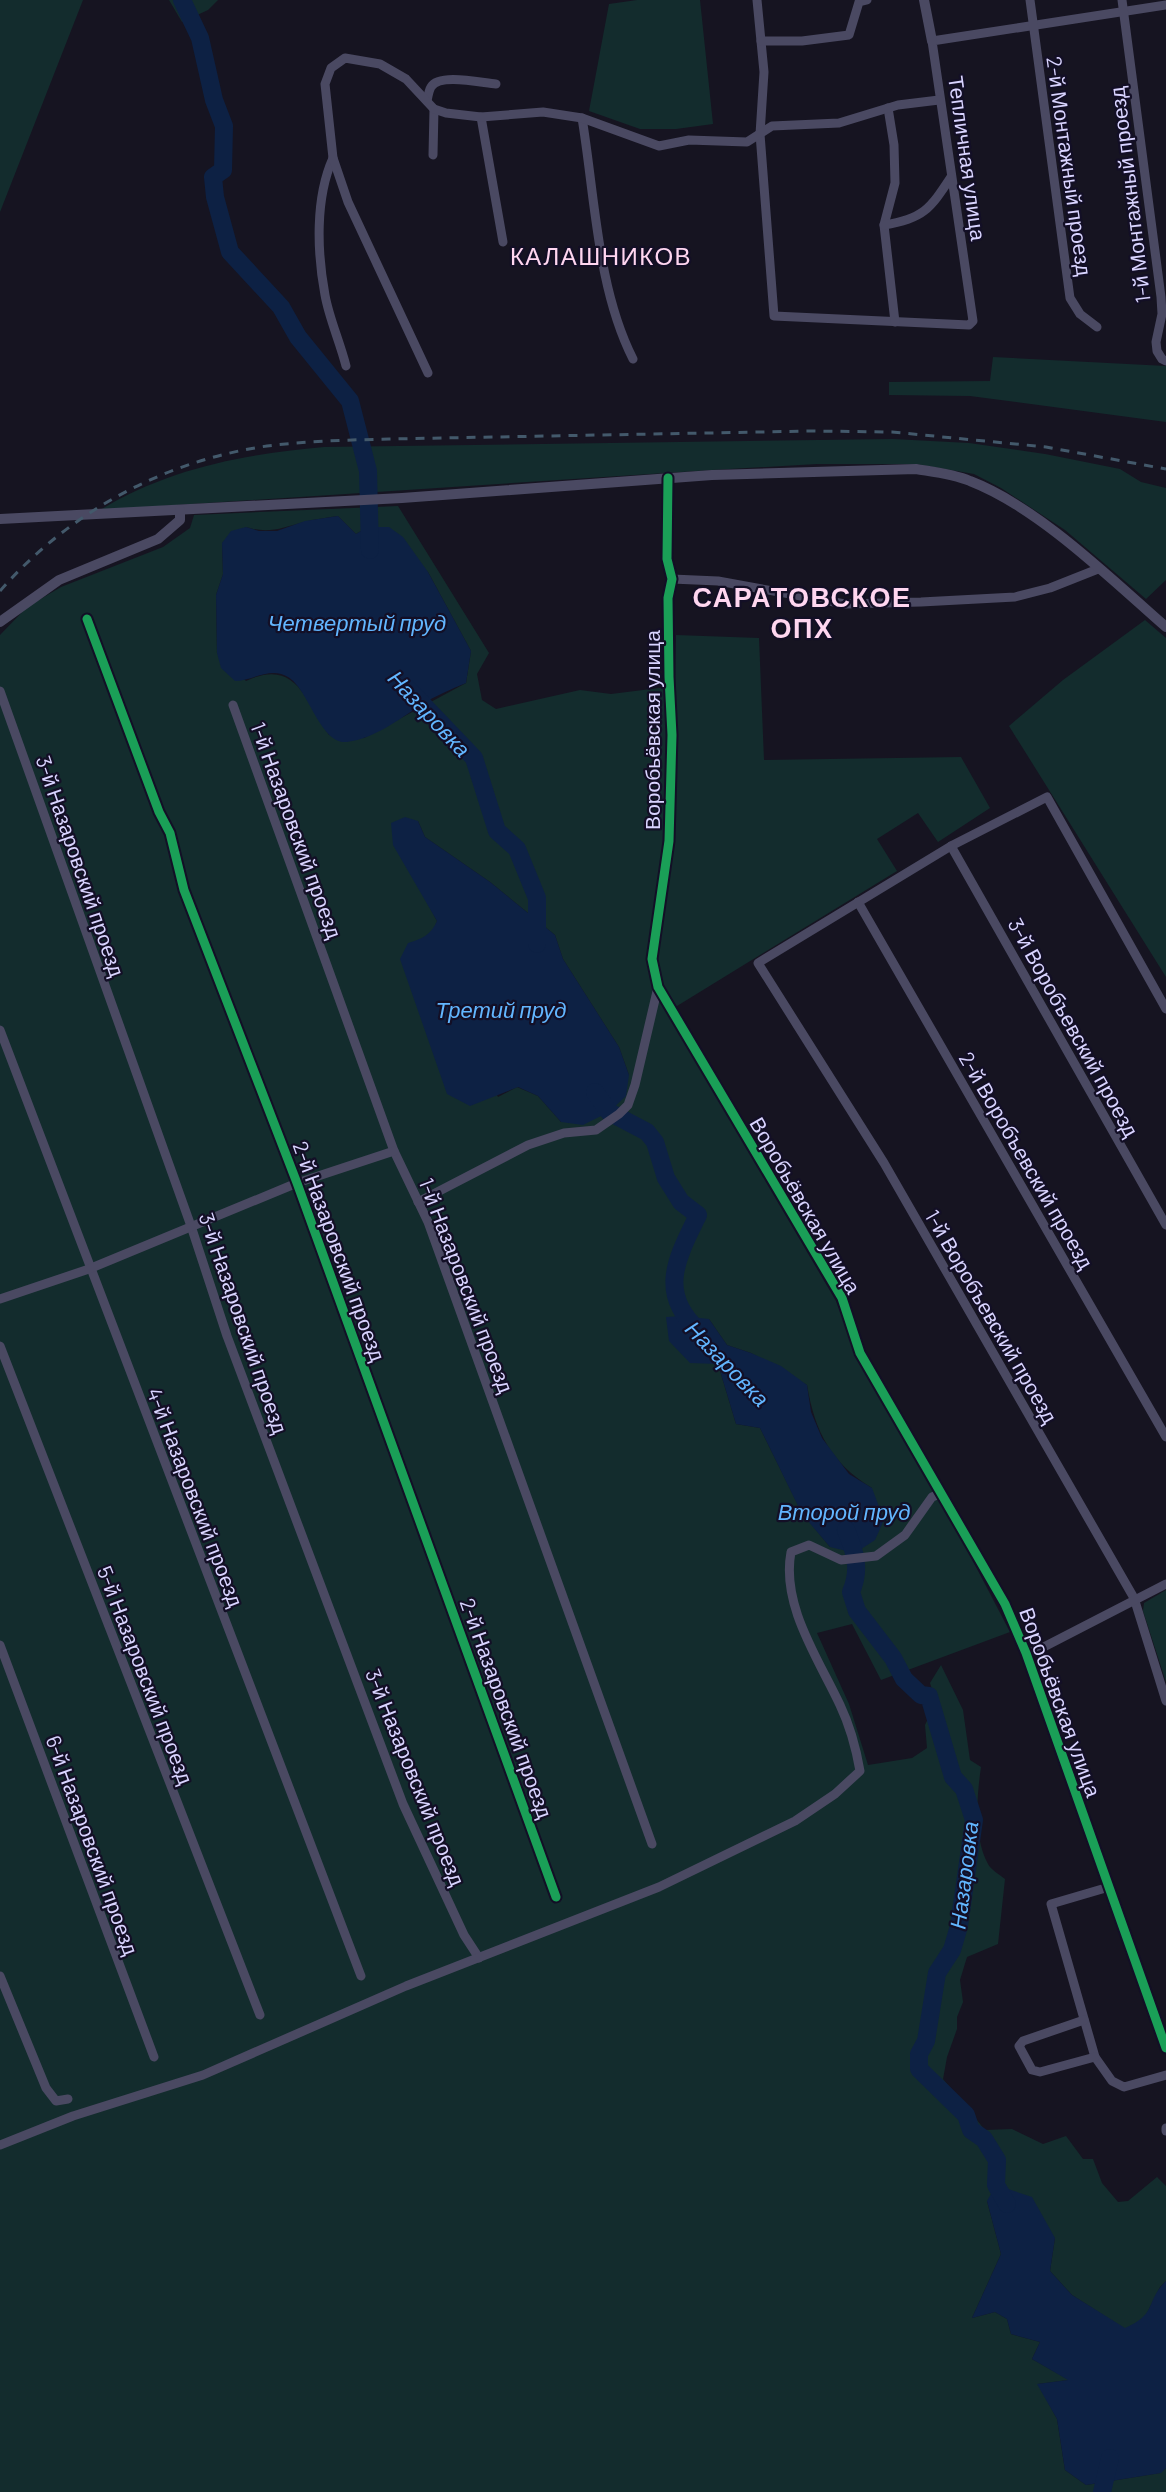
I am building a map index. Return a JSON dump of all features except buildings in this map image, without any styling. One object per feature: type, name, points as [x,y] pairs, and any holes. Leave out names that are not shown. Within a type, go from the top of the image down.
[{"type":"street","points":[[757,0],[764,72],[760,134],[774,316],[895,322],[884,225],[895,183],[894,145],[888,108]]},
{"type":"street","points":[[761,41],[849,36],[859,2],[867,0]]},
{"type":"street","name":"Тепличная улица","points":[[895,322],[969,325],[973,321],[924,0]]},
{"type":"street","name":"2-й Монтажный проезд","points":[[1030,0],[1070,298],[1080,314],[1097,327]]},
{"type":"street","name":"1-й Монтажный проезд","points":[[1122,0],[1143,143],[1162,314],[1157,351],[1166,361]]},
{"type":"street","points":[[932,41],[1166,5]]},
{"type":"street","points":[[428,373],[348,202],[333,158],[325,84],[331,68],[345,58],[380,64],[406,79],[434,109],[433,155]]},
{"type":"street","points":[[427,100],[430,87],[436,81],[445,79],[496,84]]},
{"type":"street","points":[[434,109],[481,117],[543,112],[582,118],[659,146],[688,140],[747,142],[772,126],[839,123],[888,108],[939,100]]},
{"type":"street","points":[[481,117],[503,242]]},
{"type":"street","points":[[582,118],[597,228],[624,341],[633,359]]},
{"type":"street","points":[[333,158],[321,198],[322,270],[325,296],[346,366]]},
{"type":"street","points":[[884,225],[910,221],[927,212],[951,177]]},
{"type":"street","points":[[0,519],[402,498],[668,478],[894,468],[942,473],[970,481],[1029,513],[1166,627]]},
{"type":"street","name":"Воробьёвская улица","points":[[668,478],[667,559],[672,579],[668,598],[672,735],[669,841],[652,959],[658,987],[842,1298],[860,1353],[1005,1604],[1026,1653],[1166,2048]]},
{"type":"street","points":[[0,622],[59,580],[158,539],[180,520],[180,510]]},
{"type":"street","points":[[672,579],[718,581],[845,604],[1015,597],[1050,588],[1098,569]]},
{"type":"street","name":"2-й Назаровский проезд","points":[[87,619],[159,812],[170,833],[184,890],[297,1183],[556,1898]]},
{"type":"street","name":"3-й Назаровский проезд","points":[[0,691],[191,1226],[227,1336],[403,1804],[464,1935],[478,1958]]},
{"type":"street","name":"1-й Назаровский проезд","points":[[233,705],[394,1151],[418,1202],[652,1844]]},
{"type":"street","points":[[858,902],[951,846],[1047,797],[1166,1009]]},
{"type":"street","name":"3-й Воробъевский проезд","points":[[951,846],[1166,1225]]},
{"type":"street","name":"1-й Воробъевский проезд","points":[[858,902],[758,963],[884,1163],[1134,1598],[1166,1701]]},
{"type":"street","name":"2-й Воробъевский проезд","points":[[858,902],[1166,1437]]},
{"type":"street","points":[[418,1202],[528,1144],[564,1133],[596,1130],[619,1114],[628,1105],[635,1086],[658,987]]},
{"type":"street","name":"4-й Назаровский проезд","points":[[0,1030],[89,1269],[361,1976]]},
{"type":"street","points":[[0,1299],[89,1269],[297,1183],[394,1151]]},
{"type":"street","name":"5-й Назаровский проезд","points":[[0,1346],[260,2015]]},
{"type":"street","points":[[0,2145],[74,2116],[203,2075],[406,1986],[658,1887],[795,1821],[835,1794],[860,1771],[855,1744],[841,1706],[814,1654],[797,1610],[787,1574],[791,1552],[809,1545],[841,1560],[876,1556],[905,1535],[932,1497],[942,1492]]},
{"type":"street","points":[[1026,1653],[1166,1584]]},
{"type":"street","name":"6-й Назаровский проезд","points":[[0,1645],[154,2057]]},
{"type":"street","points":[[1109,1887],[1051,1904],[1095,2057],[1112,2081],[1124,2087],[1166,2075]]},
{"type":"street","points":[[0,1976],[46,2088],[56,2101],[68,2099]]},
{"type":"street","points":[[1084,2020],[1023,2041],[1019,2046],[1032,2070],[1040,2073],[1095,2057]]},
{"type":"green space","points":[[0,0],[83,0],[0,212]]},
{"type":"green space","points":[[169,0],[218,0],[208,10],[182,22]]},
{"type":"green space","points":[[637,0],[700,0],[713,124],[676,129],[640,129],[589,111],[609,4]]},
{"type":"green space","points":[[993,357],[1166,366],[1166,422],[970,396],[889,395],[889,382],[990,381]]},
{"type":"green space","points":[[893,439],[969,443],[1045,454],[1120,469],[1141,482],[1166,488],[1166,580],[1146,599],[1065,530],[1001,488],[974,474],[916,464],[817,464],[100,510],[153,483],[208,465],[265,454],[324,447]]},
{"type":"green space","points":[[398,506],[489,653],[477,674],[482,700],[496,709],[580,690],[611,694],[675,686],[676,635],[759,638],[764,760],[961,757],[990,808],[938,842],[918,813],[877,839],[897,871],[677,1006],[670,1018],[836,1301],[856,1354],[941,1500],[1010,1632],[881,1680],[852,1624],[817,1633],[849,1704],[868,1765],[912,1758],[927,1748],[925,1725],[936,1702],[930,1683],[941,1665],[963,1710],[970,1760],[981,1767],[978,1803],[980,1841],[989,1866],[1005,1879],[998,1944],[967,1957],[960,1980],[963,2002],[957,2017],[957,2029],[947,2057],[943,2079],[985,2130],[1012,2129],[1043,2144],[1066,2136],[1083,2159],[1093,2159],[1102,2183],[1118,2202],[1128,2201],[1157,2177],[1166,2186],[1166,2281],[1160,2287],[1144,2319],[1125,2329],[1072,2295],[1050,2271],[1055,2238],[987,2201],[1001,2254],[972,2318],[995,2312],[1007,2319],[1011,2334],[1040,2342],[1032,2359],[1069,2380],[1038,2384],[1057,2419],[1065,2470],[1086,2485],[1160,2473],[1166,2468],[1166,2492],[0,2492],[0,635],[27,607],[61,587],[163,547],[190,528],[194,515]],"holes":[[[338,516],[356,534],[368,527],[428,572],[471,651],[466,683],[364,738],[329,735],[298,686],[277,675],[263,675],[246,681],[217,653],[216,595],[223,574],[222,543],[246,527],[261,530],[275,529]],[[418,821],[425,837],[490,882],[555,935],[563,959],[619,1047],[629,1075],[561,1122],[538,1096],[517,1087],[498,1097],[421,940],[433,931],[437,921],[428,904]],[[709,1319],[727,1345],[751,1353],[807,1385],[810,1402],[827,1445],[846,1468],[872,1488],[830,1547],[802,1513],[760,1428],[736,1424],[718,1364]]]},
{"type":"green space","points":[[1145,620],[1166,638],[1166,977],[1009,726],[1063,680]]},
{"type":"green space","points":[[1166,1590],[1166,1682],[1143,1611],[1144,1603]]},
{"type":"water","name":"Четвертый пруд","points":[[338,516],[356,534],[368,527],[389,527],[403,537],[428,572],[471,651],[466,683],[432,699],[367,737],[347,742],[338,741],[329,735],[295,683],[288,677],[268,673],[235,681],[221,668],[217,653],[216,595],[223,574],[222,543],[231,531],[246,527],[259,531],[277,531],[305,521]]},
{"type":"water","name":"Третий пруд","points":[[405,817],[418,821],[425,837],[490,882],[555,935],[563,959],[619,1047],[629,1075],[626,1096],[609,1112],[583,1125],[561,1122],[538,1096],[518,1087],[470,1106],[447,1094],[400,959],[408,943],[426,936],[437,921],[393,845],[391,823]]},
{"type":"water","name":"Второй пруд","points":[[666,1317],[709,1319],[727,1345],[781,1366],[807,1385],[811,1412],[822,1438],[849,1474],[872,1488],[884,1520],[875,1540],[855,1553],[830,1547],[802,1514],[760,1428],[736,1424],[718,1364],[690,1363],[669,1341]]},
{"type":"water","points":[[996,2185],[1032,2197],[1055,2238],[1050,2271],[1072,2295],[1125,2328],[1142,2318],[1166,2281],[1166,2468],[1161,2473],[1086,2485],[1065,2470],[1057,2419],[1037,2384],[1068,2380],[1032,2359],[1040,2342],[1011,2334],[1007,2319],[995,2312],[972,2318],[1001,2254],[987,2201]]},
{"type":"waterway","name":"Назаровка","points":[[182,0],[200,38],[214,100],[224,126],[223,170],[213,177],[215,197],[230,252],[281,307],[298,337],[350,401],[368,471],[370,550]]},
{"type":"waterway","name":"Назаровка","points":[[407,688],[474,758],[497,831],[517,849],[537,898],[537,944]]},
{"type":"waterway","name":"Назаровка","points":[[595,1092],[609,1112],[647,1132],[655,1142],[666,1178],[681,1202],[698,1215],[678,1261],[675,1289],[678,1303],[686,1317],[699,1331]]},
{"type":"waterway","name":"Назаровка","points":[[846,1530],[856,1561],[856,1576],[851,1592],[857,1611],[893,1658],[904,1679],[921,1695],[929,1696],[953,1777],[964,1789],[974,1820],[959,1926],[952,1950],[937,1973],[926,2041],[919,2054],[919,2069],[966,2115],[971,2130],[984,2139],[997,2160],[996,2185],[1007,2204]]},
{"type":"waterway","name":"Назаровка","points":[[1102,2492],[1110,2458]]},
{"type":"railway","points":[[0,591],[56,538],[87,515],[120,495],[191,464],[228,453],[282,444],[389,439],[813,431],[892,432],[1046,447],[1166,469]]},
{"type":"cycle path","points":[[668,478],[667,559],[672,579],[668,598],[672,735],[669,841],[652,959],[658,987],[842,1298],[860,1353],[1005,1604],[1026,1653],[1166,2048]]},
{"type":"cycle path","points":[[87,619],[159,812],[170,833],[184,890],[297,1183],[556,1897]]},
{"type":"district","name":"КАЛАШНИКОВ","points":[[601,255]]},
{"type":"district","name":"САРАТОВСКОЕ ОПХ","points":[[802,612]]}]
